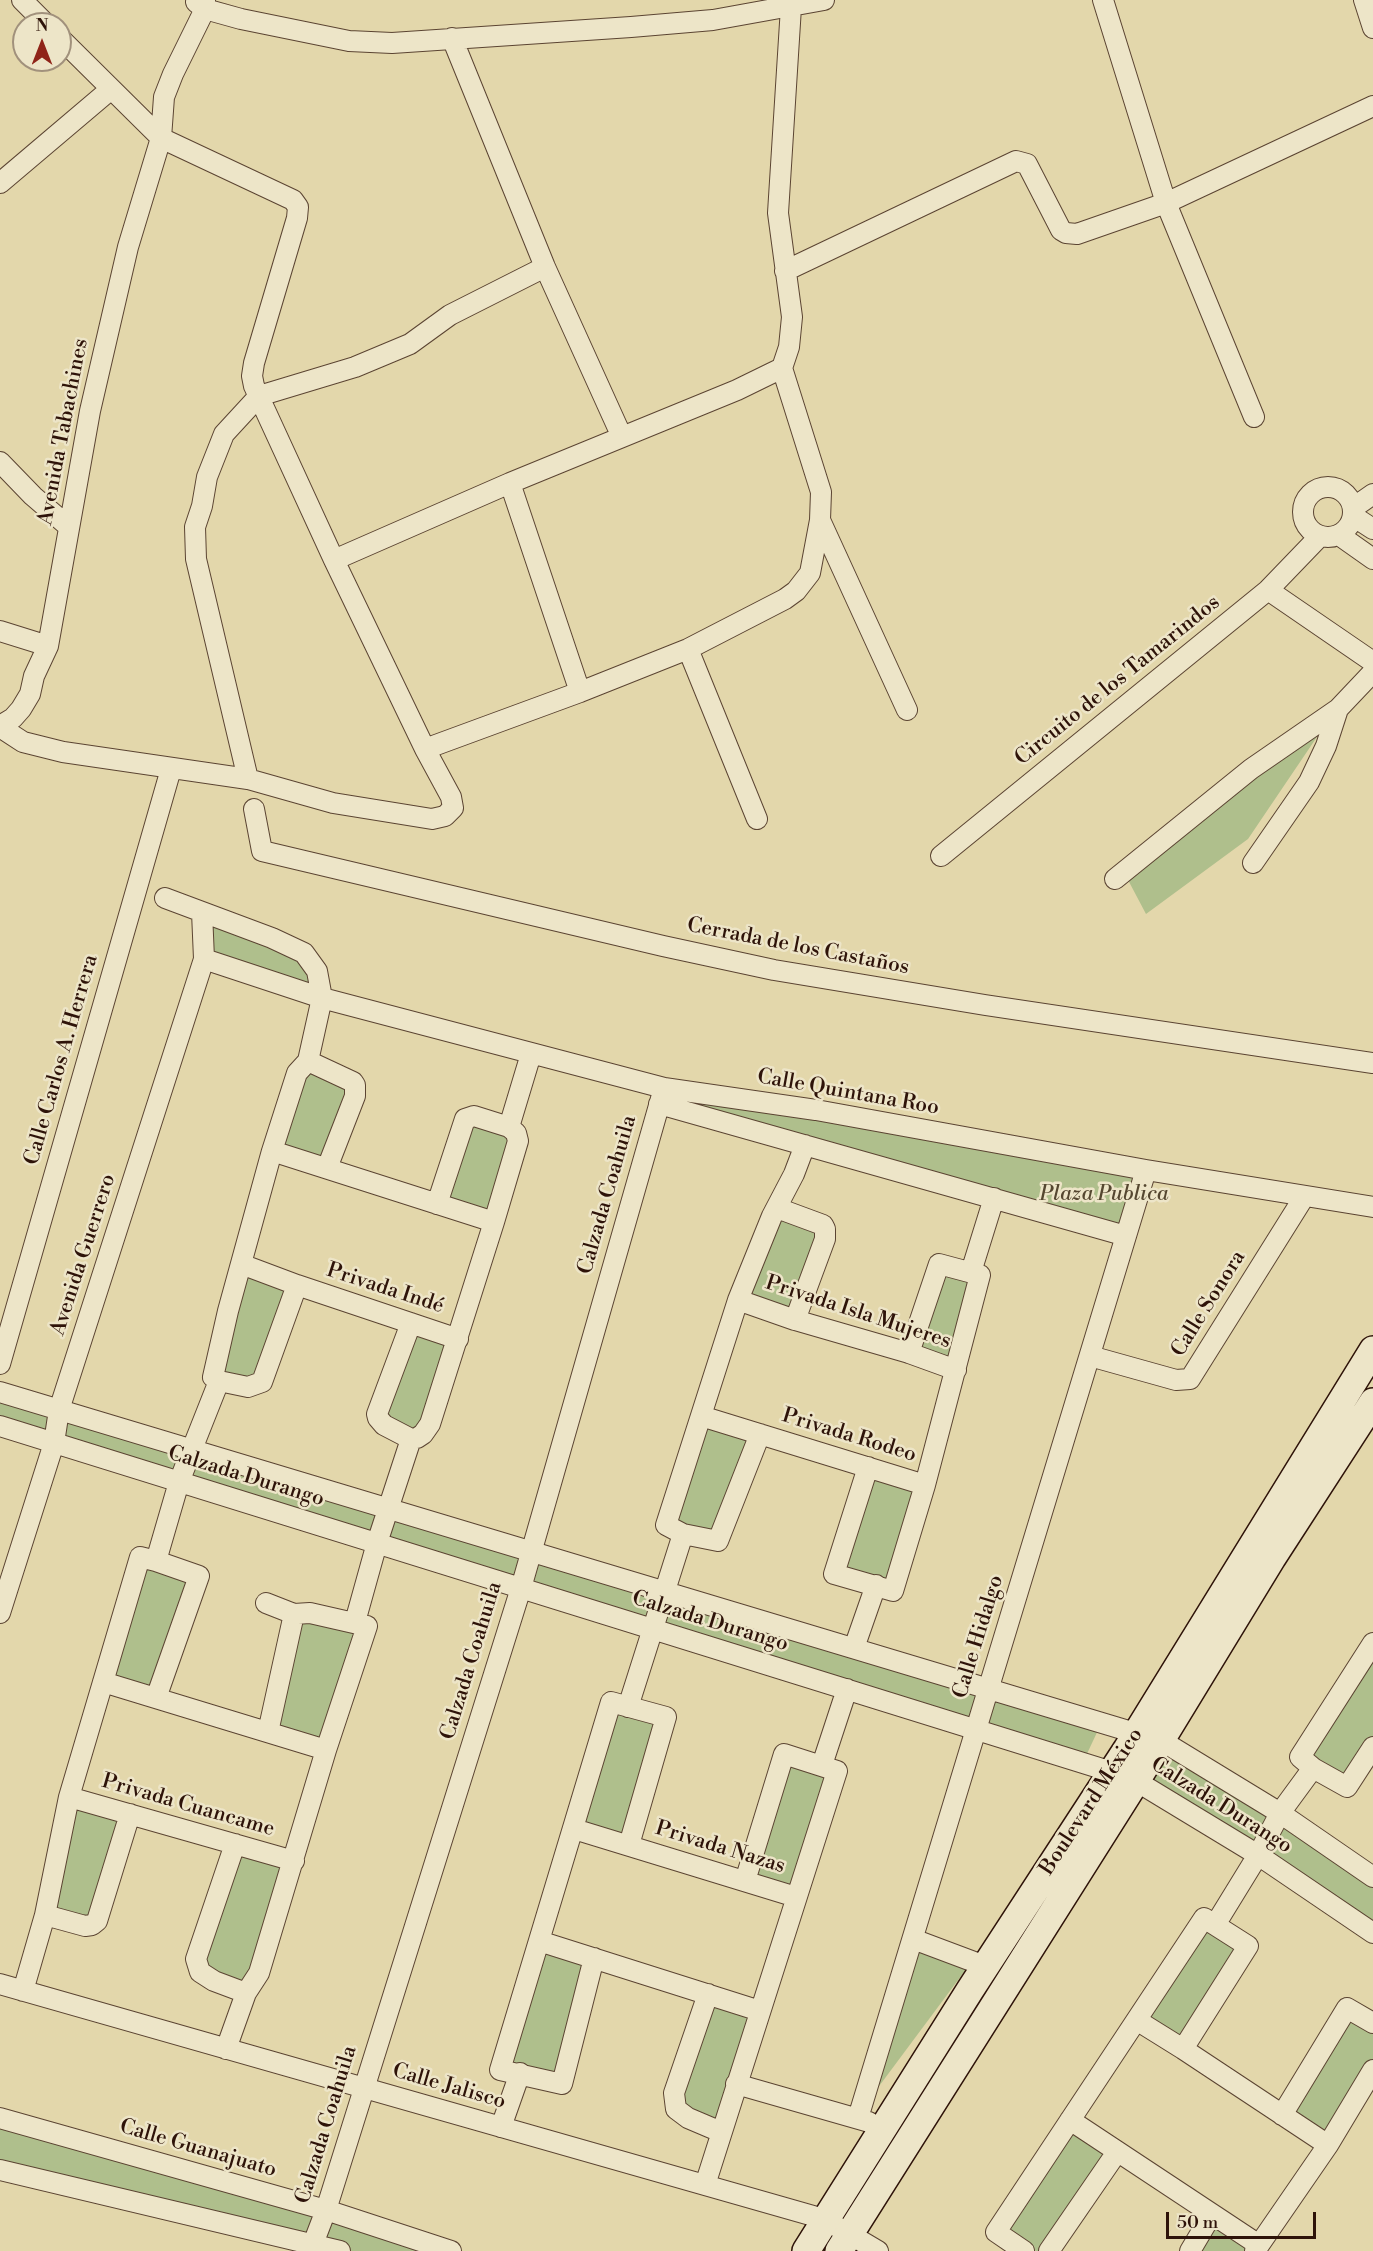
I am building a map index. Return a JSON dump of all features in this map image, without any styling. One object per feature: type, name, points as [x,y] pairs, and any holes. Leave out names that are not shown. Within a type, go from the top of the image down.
[{"type":"main road","name":"Boulevard México","points":[[845,2243],[1124,1776],[1136,1732],[1373,1350]]},
{"type":"main road","name":"Boulevard México","points":[[806,2251],[985,1966],[1124,1776],[1162,1741],[1272,1558],[1373,1402]]},
{"type":"street","points":[[21,0],[34,12]]},
{"type":"street","points":[[201,3],[242,19],[349,41],[392,43],[713,20],[824,0]]},
{"type":"street","points":[[1103,0],[1166,203],[1254,417]]},
{"type":"street","points":[[1364,0],[1373,28]]},
{"type":"street","name":"Avenida Tabachines","points":[[0,726],[13,718],[30,694],[34,676],[48,646],[90,411],[128,247],[161,138],[164,97],[201,3]]},
{"type":"street","points":[[425,749],[688,649],[785,599],[796,591],[810,573],[820,520],[821,492],[782,368],[789,347],[792,317],[778,213],[791,7]]},
{"type":"street","points":[[452,38],[545,267],[622,437]]},
{"type":"street","points":[[0,726],[24,742],[63,752],[248,779],[333,803],[432,819],[445,816],[453,808],[451,797],[425,749],[334,560],[252,376],[297,218],[298,207],[293,200],[161,138],[72,50]]},
{"type":"street","points":[[0,183],[111,89]]},
{"type":"street","points":[[785,271],[1016,160],[1027,164],[1056,224],[1066,233],[1077,234],[1166,203],[1373,106]]},
{"type":"street","points":[[248,779],[196,559],[195,527],[202,506],[207,477],[224,434],[259,396],[355,367],[410,344],[450,315],[545,267]]},
{"type":"street","points":[[334,560],[510,483],[737,390],[782,368]]},
{"type":"street","points":[[0,462],[33,496],[69,527]]},
{"type":"street","points":[[510,483],[579,692]]},
{"type":"street","points":[[1373,529],[1353,512],[1350,499],[1336,489],[1328,487],[1314,492],[1304,506],[1303,517],[1306,525],[1373,559]]},
{"type":"street","points":[[1329,536],[1346,530],[1353,512],[1373,494]]},
{"type":"street","points":[[820,520],[907,710]]},
{"type":"street","name":"Circuito de los Tamarindos","points":[[941,856],[1268,590],[1329,536]]},
{"type":"street","points":[[1268,590],[1373,662]]},
{"type":"street","points":[[0,630],[48,646]]},
{"type":"street","points":[[688,649],[757,819]]},
{"type":"street","points":[[1115,879],[1251,769],[1338,709],[1373,672]]},
{"type":"street","points":[[1252,863],[1309,782],[1326,746],[1338,709]]},
{"type":"street","name":"Calle Carlos A. Herrera","points":[[0,1364],[171,769]]},
{"type":"street","name":"Cerrada de los Castaños","points":[[254,809],[262,851],[663,946],[774,970],[973,1004],[1373,1063]]},
{"type":"street","points":[[156,1561],[179,1482],[219,1381],[212,1374],[241,1264],[272,1151],[297,1073],[308,1061],[322,998],[317,971],[304,953],[272,938],[165,898]]},
{"type":"street","name":"Avenida Guerrero","points":[[0,1612],[54,1443],[59,1410],[204,959],[202,912]]},
{"type":"street","name":"Calle Quintana Roo","points":[[204,959],[322,998],[531,1054],[805,1145],[1126,1236]]},
{"type":"street","points":[[509,1127],[531,1054]]},
{"type":"street","points":[[308,1061],[355,1085],[355,1096],[327,1168]]},
{"type":"street","name":"Calle Quintana Roo","points":[[662,1096],[816,1110],[1146,1170],[1373,1207]]},
{"type":"street","name":"Calzada Coahuila","points":[[314,2244],[520,1588],[662,1096]]},
{"type":"street","points":[[411,1323],[377,1414],[384,1425],[411,1438],[417,1438],[430,1424],[458,1339],[518,1141],[516,1133],[509,1127],[474,1116],[465,1119],[437,1204]]},
{"type":"street","name":"Privada Isla Mujeres","points":[[805,1145],[772,1216],[738,1300],[795,1320],[909,1353],[956,1370]]},
{"type":"street","points":[[272,1151],[494,1222]]},
{"type":"street","name":"Calle Hidalgo","points":[[858,2118],[1146,1170]]},
{"type":"street","name":"Calle Sonora","points":[[1090,1356],[1176,1380],[1190,1378],[1304,1197]]},
{"type":"street","points":[[971,1272],[994,1198]]},
{"type":"street","points":[[777,1209],[823,1226],[825,1229],[825,1239],[795,1320]]},
{"type":"street","name":"Privada Indé","points":[[241,1264],[458,1339]]},
{"type":"street","points":[[868,1467],[834,1574],[893,1591],[925,1485],[980,1275],[939,1264],[909,1353]]},
{"type":"street","name":"Privada Indé","points":[[219,1381],[248,1387],[262,1382],[297,1285]]},
{"type":"street","points":[[594,1958],[562,2084],[500,2070],[611,1702],[628,1707],[683,1534],[666,1525],[738,1300]]},
{"type":"street","name":"Calzada Durango","points":[[0,1392],[1162,1741],[1280,1813],[1373,1876]]},
{"type":"street","name":"Privada Rodeo","points":[[701,1416],[925,1485]]},
{"type":"street","name":"Calzada Durango","points":[[0,1426],[1124,1776],[1258,1855],[1373,1933]]},
{"type":"street","name":"Privada Rodeo","points":[[683,1534],[718,1541],[760,1434]]},
{"type":"street","points":[[355,1622],[377,1543],[411,1438]]},
{"type":"street","points":[[24,1991],[45,1915],[69,1797],[140,1557],[199,1576],[156,1698]]},
{"type":"street","points":[[854,1648],[876,1585]]},
{"type":"street","points":[[226,2049],[246,1993],[259,1973],[326,1750],[367,1626],[310,1613],[294,1614],[266,1603]]},
{"type":"street","points":[[268,1732],[294,1614]]},
{"type":"street","points":[[1373,1644],[1300,1757],[1313,1768],[1347,1787],[1373,1747]]},
{"type":"street","points":[[103,1682],[326,1750]]},
{"type":"street","points":[[822,1765],[846,1689]]},
{"type":"street","name":"Privada Nazas","points":[[628,1707],[666,1717],[629,1845]]},
{"type":"street","points":[[705,2185],[837,1771],[784,1754],[745,1881]]},
{"type":"street","points":[[1215,1925],[1258,1855],[1280,1813],[1313,1768]]},
{"type":"street","name":"Privada Cuancame","points":[[69,1797],[294,1861]]},
{"type":"street","points":[[45,1915],[85,1926],[97,1921],[130,1814]]},
{"type":"street","name":"Privada Nazas","points":[[574,1829],[796,1897]]},
{"type":"street","points":[[235,1844],[196,1959],[200,1972],[214,1981],[246,1993]]},
{"type":"street","points":[[1014,2249],[996,2232],[1138,2021],[1204,1918],[1248,1946],[1183,2049]]},
{"type":"street","points":[[913,1939],[985,1966]]},
{"type":"street","points":[[539,1941],[760,2011]]},
{"type":"street","name":"Calle Jalisco","points":[[0,1984],[824,2219],[845,2243],[878,2251]]},
{"type":"street","points":[[708,1994],[674,2093],[676,2109],[688,2118],[721,2132]]},
{"type":"street","points":[[1282,2115],[1347,2008],[1373,2023]]},
{"type":"street","points":[[1138,2021],[1328,2145]]},
{"type":"street","points":[[1070,2120],[1212,2214],[1257,2248],[1328,2145],[1373,2070]]},
{"type":"street","points":[[501,2127],[520,2073]]},
{"type":"street","points":[[736,2084],[884,2127]]},
{"type":"street","name":"Calle Guanajuato","points":[[0,2118],[326,2210],[451,2251]]},
{"type":"street","points":[[1049,2251],[1116,2152]]},
{"type":"street","points":[[0,2170],[340,2251]]},
{"type":"street","points":[[1190,2251],[1212,2214]]},
{"type":"green space","points":[[1323,728],[1248,839],[1146,914],[1127,878],[1276,757]]},
{"type":"green space","points":[[204,914],[301,954],[318,994],[206,956]]},
{"type":"green space","points":[[308,1064],[347,1085],[322,1161],[278,1149]]},
{"type":"green space","name":"Plaza Publica","points":[[668,1092],[1140,1173],[1123,1229],[665,1102]]},
{"type":"green space","points":[[470,1124],[511,1138],[488,1214],[443,1200]]},
{"type":"green space","points":[[778,1211],[820,1228],[794,1317],[741,1299]]},
{"type":"green space","points":[[939,1265],[980,1276],[955,1368],[910,1353]]},
{"type":"green space","points":[[243,1268],[292,1287],[260,1378],[249,1385],[215,1373]]},
{"type":"green space","points":[[412,1326],[454,1341],[421,1432],[380,1420]]},
{"type":"green space","points":[[0,1396],[1100,1726],[1085,1758],[0,1422]]},
{"type":"green space","points":[[703,1418],[756,1435],[716,1538],[668,1525]]},
{"type":"green space","points":[[869,1471],[921,1487],[892,1588],[837,1573]]},
{"type":"green space","points":[[141,1561],[195,1577],[155,1693],[108,1680]]},
{"type":"green space","points":[[295,1616],[362,1628],[324,1746],[270,1731]]},
{"type":"green space","points":[[1373,1650],[1373,1740],[1346,1780],[1304,1756]]},
{"type":"green space","points":[[612,1705],[664,1718],[628,1839],[578,1825]]},
{"type":"green space","points":[[1162,1745],[1373,1880],[1373,1930],[1140,1780]]},
{"type":"green space","points":[[785,1756],[834,1773],[795,1895],[747,1880]]},
{"type":"green space","points":[[72,1802],[125,1816],[92,1921],[50,1911]]},
{"type":"green space","points":[[236,1849],[288,1864],[245,1988],[203,1969]]},
{"type":"green space","points":[[1206,1925],[1240,1947],[1181,2041],[1143,2020]]},
{"type":"green space","points":[[915,1945],[970,1964],[871,2097]]},
{"type":"green space","points":[[541,1946],[589,1961],[557,2075],[505,2066]]},
{"type":"green space","points":[[711,1999],[754,2012],[717,2121],[685,2108],[678,2093]]},
{"type":"green space","points":[[1348,2014],[1373,2029],[1373,2061],[1327,2137],[1288,2114]]},
{"type":"green space","points":[[0,2121],[442,2251],[352,2251],[0,2167]]},
{"type":"green space","points":[[1072,2125],[1106,2152],[1041,2251],[1036,2251],[1003,2231]]},
{"type":"green space","points":[[1214,2221],[1250,2246],[1247,2251],[1196,2251]]}]
